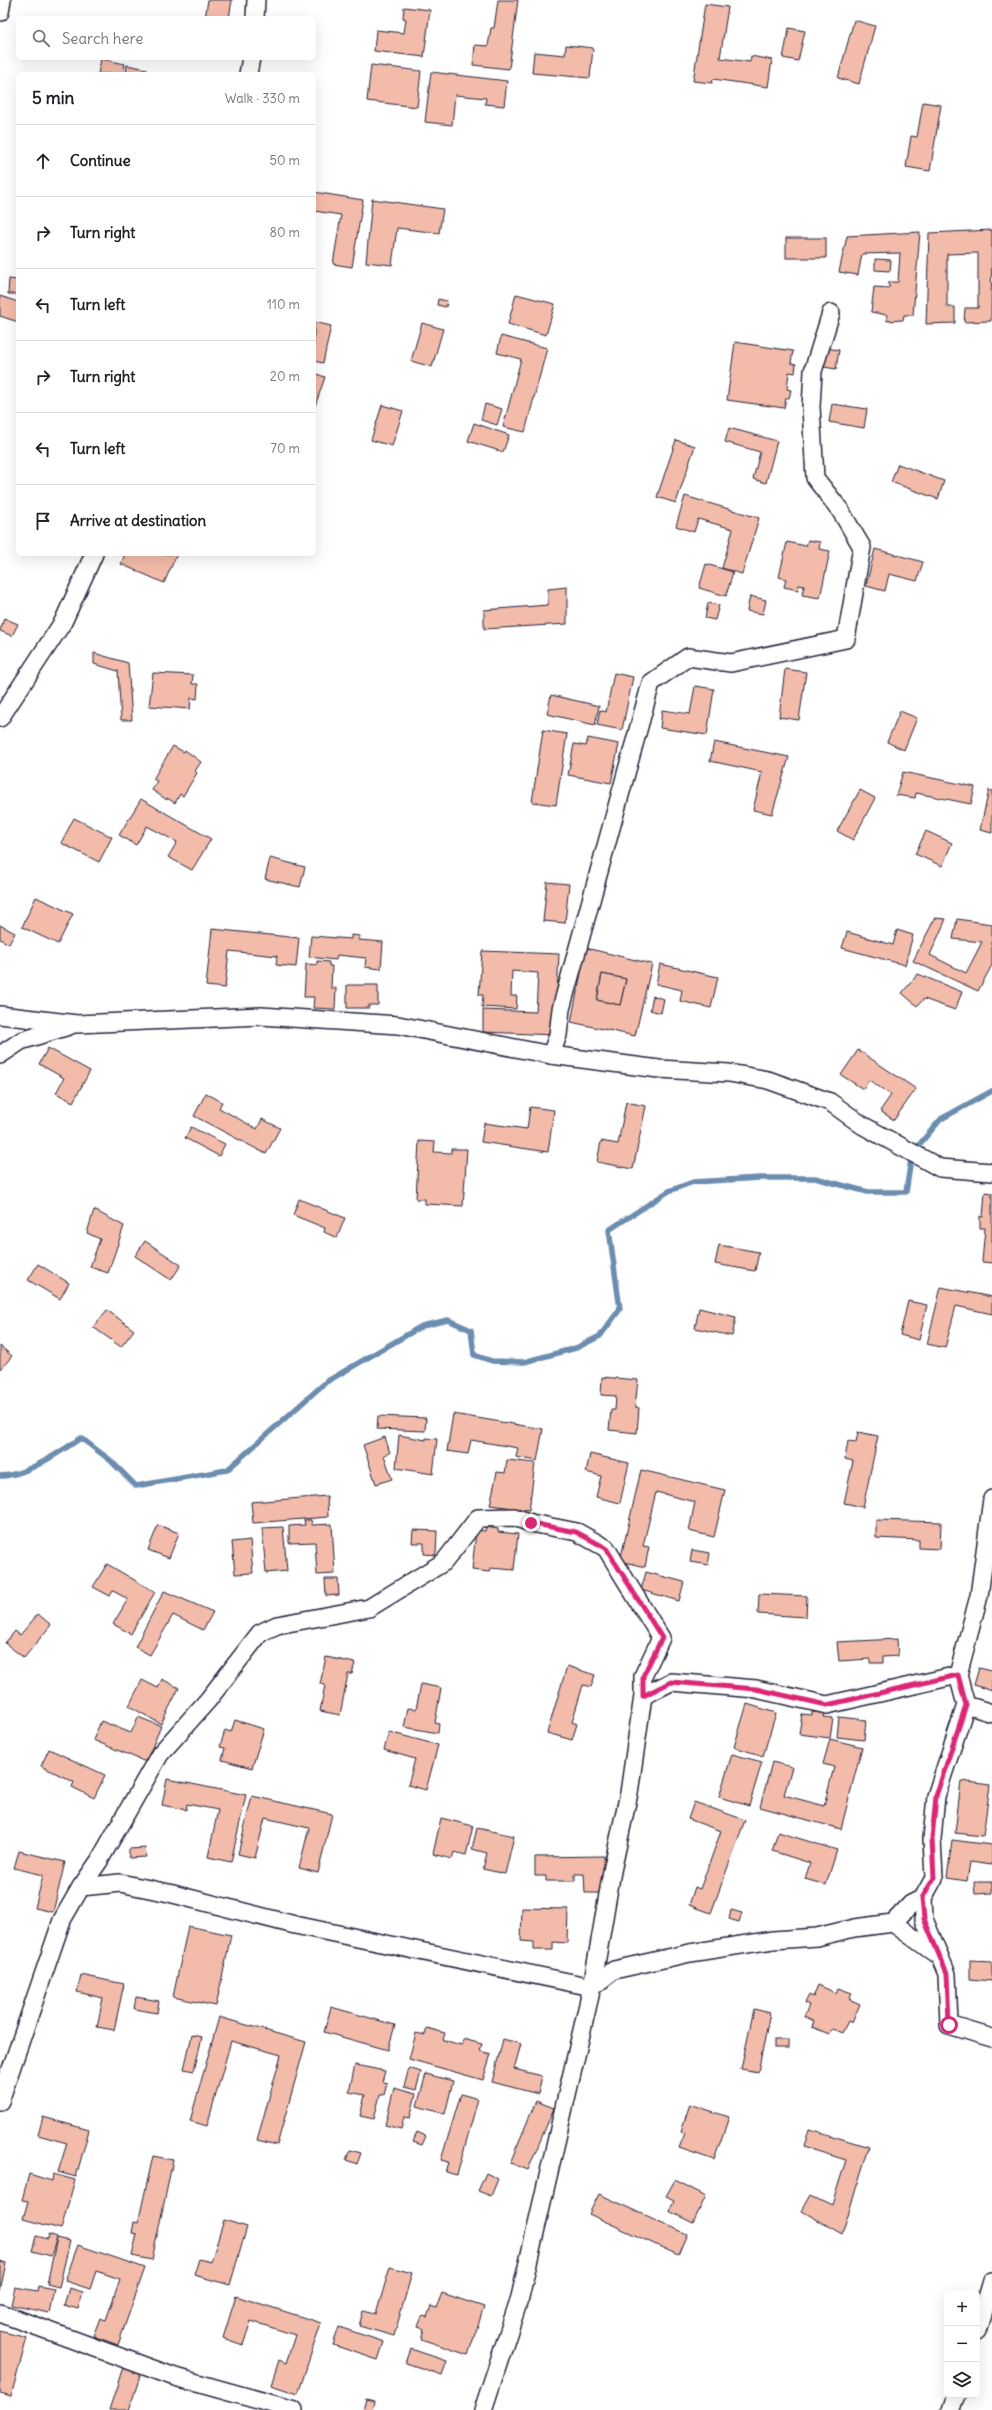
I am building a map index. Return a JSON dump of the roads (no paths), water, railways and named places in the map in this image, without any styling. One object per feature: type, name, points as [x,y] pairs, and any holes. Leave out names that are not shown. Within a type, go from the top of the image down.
[{"type":"street","points":[[0,12],[2,0]]},
{"type":"street","points":[[255,16],[256,0]]},
{"type":"street","points":[[248,72],[251,60]]},
{"type":"street","points":[[551,1055],[558,1035],[561,1009],[652,683],[688,657],[731,663],[846,639],[862,547],[840,510],[815,478],[811,439],[813,371],[831,313]]},
{"type":"street","points":[[0,718],[62,622],[93,556]]},
{"type":"street","points":[[0,1015],[77,1024],[262,1016],[398,1025],[551,1055],[659,1070],[729,1073],[768,1080],[830,1102],[862,1125],[940,1168],[992,1172]]},
{"type":"street","points":[[0,1055],[21,1041],[77,1024]]},
{"type":"street","points":[[894,1923],[911,1904],[922,1898],[934,1878],[932,1839],[936,1796],[966,1705],[958,1675],[979,1596],[992,1499]]},
{"type":"street","points":[[0,2101],[62,1920],[81,1887],[99,1861],[160,1754],[208,1700],[260,1633],[277,1625],[369,1608],[444,1562],[478,1518],[514,1517],[531,1523],[576,1532],[606,1548],[662,1638],[643,1676],[643,1696],[629,1793],[612,1871],[592,1987],[520,2297],[483,2410]]},
{"type":"street","points":[[643,1696],[671,1682],[756,1689],[827,1705],[958,1675]]},
{"type":"street","points":[[966,1705],[992,1713]]},
{"type":"street","points":[[81,1887],[120,1883],[295,1925],[592,1987],[614,1970],[690,1953],[773,1940],[817,1937],[854,1928],[911,1922],[924,1919]]},
{"type":"street","points":[[922,1898],[924,1919],[947,1974],[949,2025],[992,2038]]},
{"type":"street","points":[[894,1923],[941,1957]]},
{"type":"street","points":[[978,2326],[992,2281]]},
{"type":"street","points":[[0,2313],[172,2376],[294,2410]]},
{"type":"street","points":[[951,2410],[955,2398]]},
{"type":"waterway","points":[[0,1476],[10,1475],[32,1468],[81,1438],[110,1460],[136,1486],[227,1470],[326,1382],[422,1326],[448,1320],[471,1330],[474,1355],[492,1361],[524,1362],[576,1348],[600,1336],[620,1309],[609,1230],[669,1191],[693,1182],[760,1178],[815,1178],[868,1192],[906,1192],[912,1153],[941,1119],[992,1091]]}]
